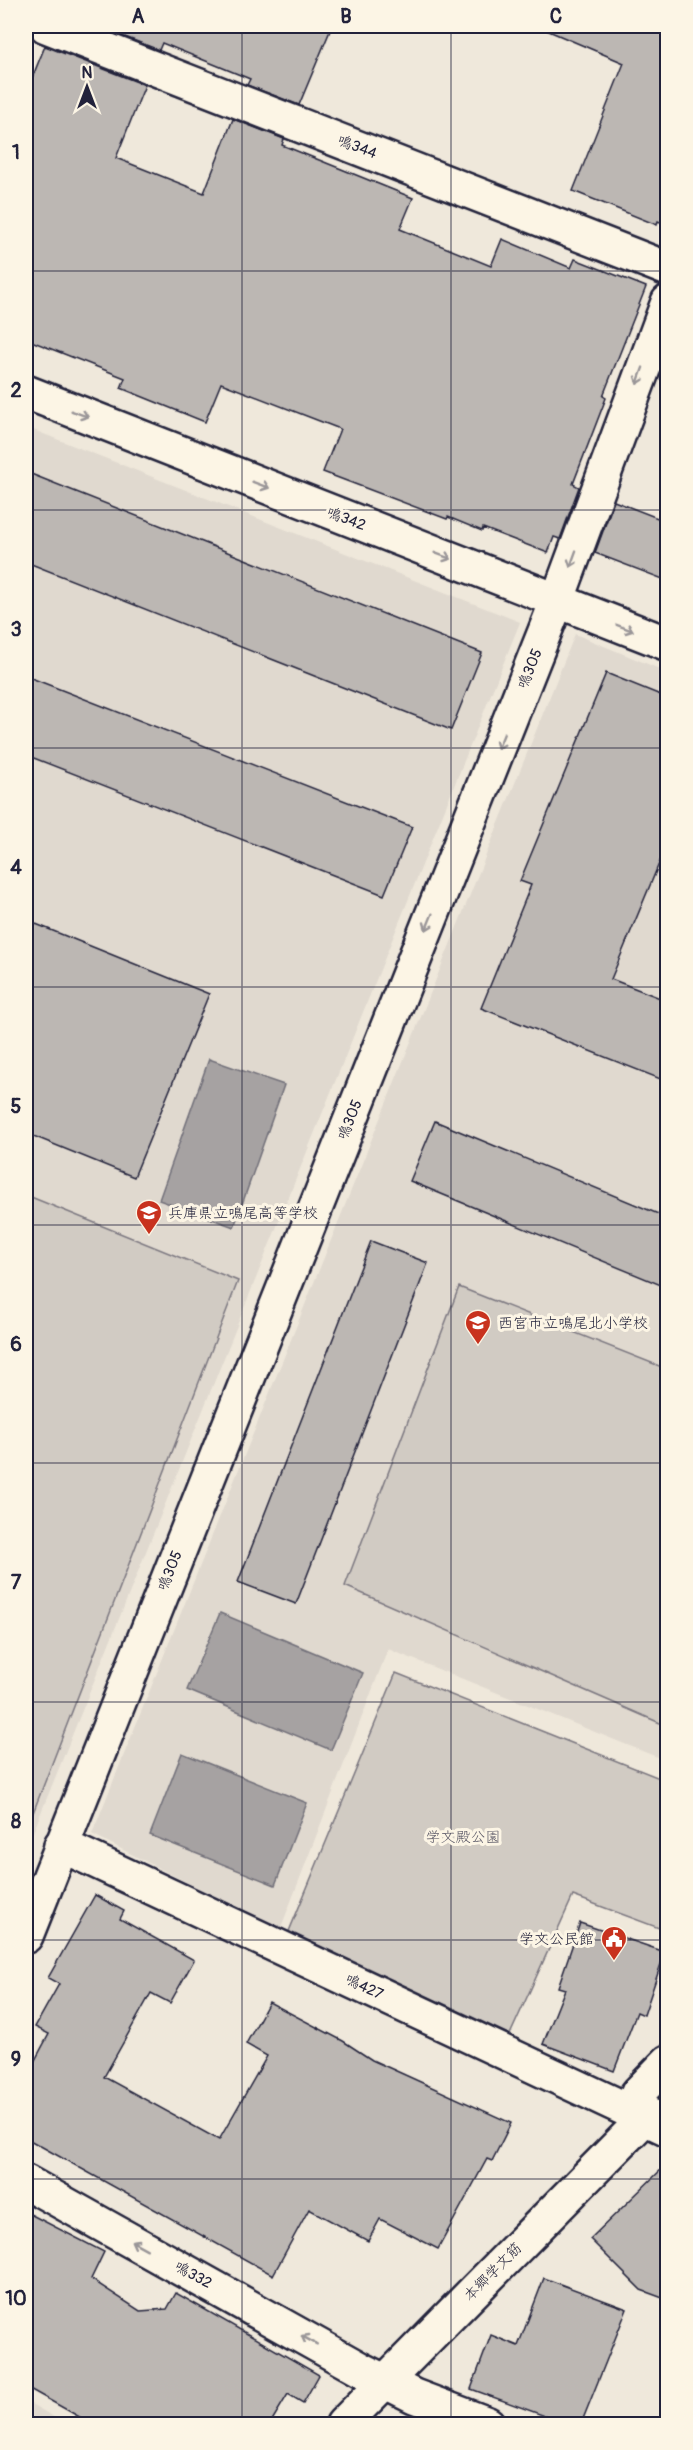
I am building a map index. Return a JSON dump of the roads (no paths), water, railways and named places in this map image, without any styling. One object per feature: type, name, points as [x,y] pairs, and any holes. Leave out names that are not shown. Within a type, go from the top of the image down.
[{"type":"street","name":"鳴344","points":[[46,26],[668,269]]},
{"type":"street","name":"鳴305","points":[[26,1936],[557,601],[668,302]]},
{"type":"street","name":"鳴342","points":[[26,393],[668,644]]},
{"type":"street","name":"鳴427","points":[[61,1845],[660,2121]]},
{"type":"street","points":[[660,2121],[638,2093],[668,2062]]},
{"type":"street","name":"本郷学文筋","points":[[343,2424],[660,2121]]},
{"type":"street","name":"鳴332","points":[[26,2182],[387,2382],[488,2424]]},
{"type":"place","name":"兵庫県立鳴尾高等学校","points":[[149,1236]]},
{"type":"place","name":"西宮市立鳴尾北小学校","points":[[478,1346]]},
{"type":"place","name":"学文公民館","points":[[614,1962]]},
{"type":"park label","name":"学文殿公園","points":[[463,1837]]}]
